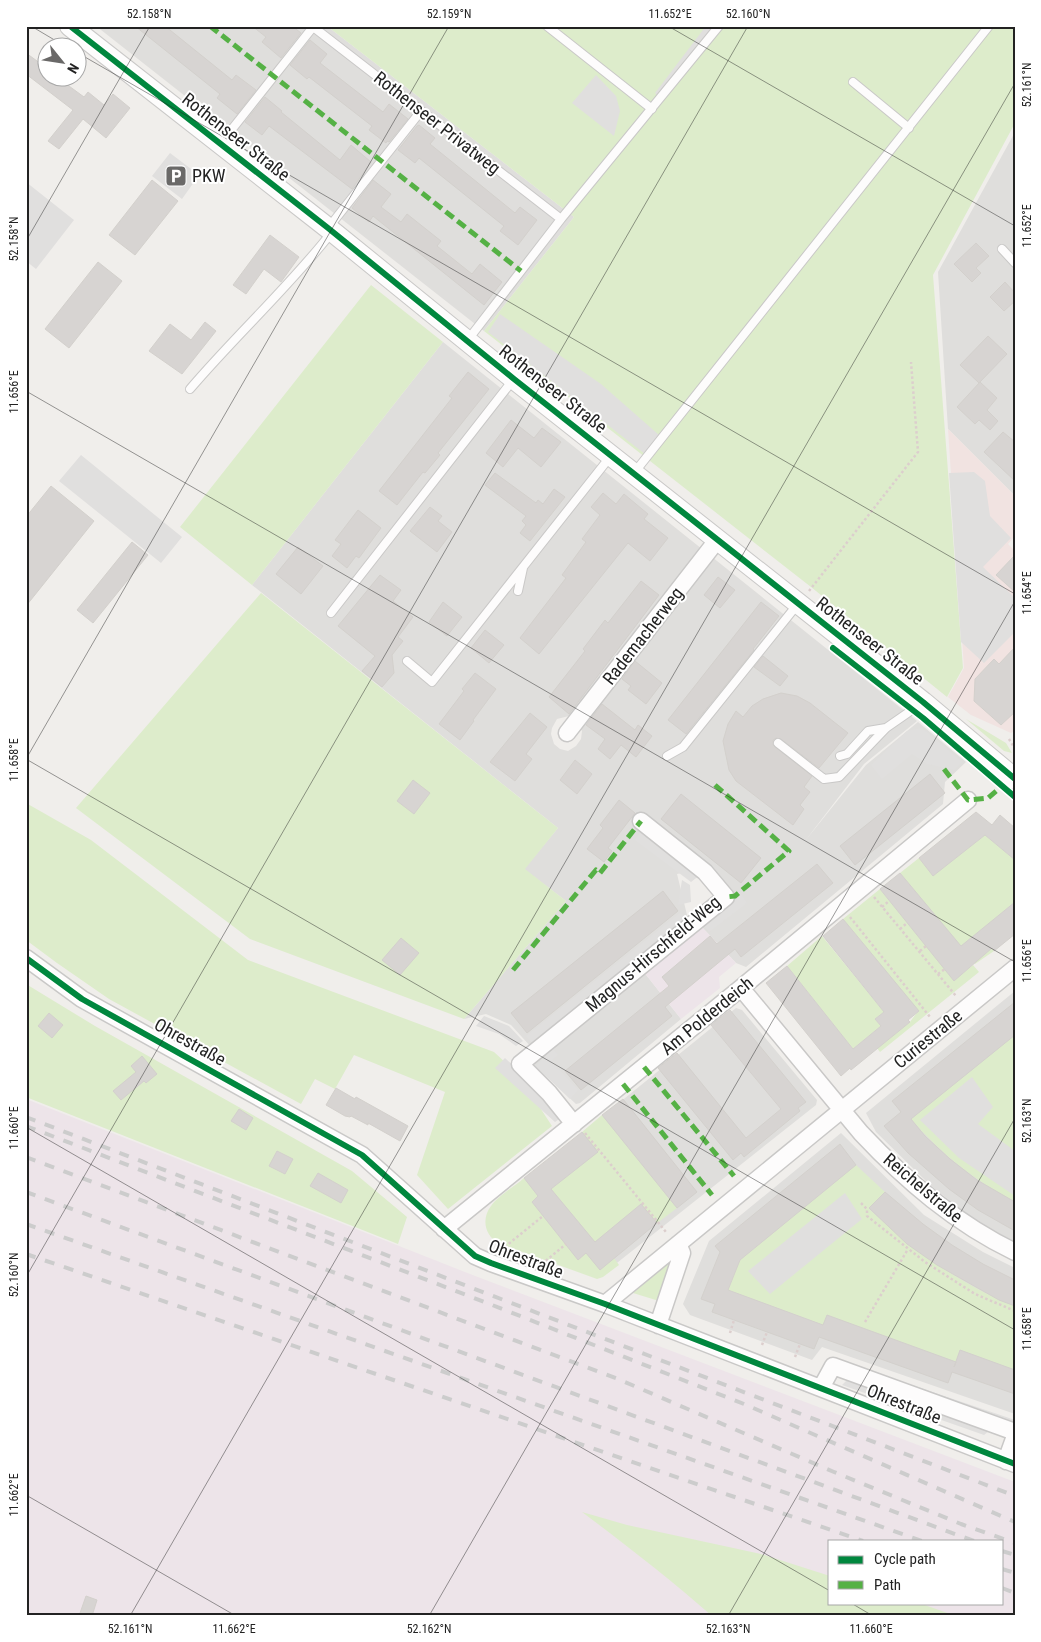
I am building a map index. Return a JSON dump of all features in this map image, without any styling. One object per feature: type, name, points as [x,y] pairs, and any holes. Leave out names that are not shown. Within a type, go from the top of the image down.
[{"type":"street","name":"Rothenseer Straße","points":[[79,31],[514,379],[923,702],[1015,779]]},
{"type":"street","name":"Rademacherweg","points":[[567,733],[718,540]]},
{"type":"street","name":"Am Polderdeich","points":[[444,1229],[741,988],[968,800]]},
{"type":"street","name":"Magnus-Hirschfeld-Weg","points":[[575,1123],[520,1064],[726,897],[705,872],[641,821]]},
{"type":"street","name":"Ohrestraße","points":[[26,958],[82,999],[362,1155],[475,1256],[605,1304],[1010,1462],[1015,1436]]},
{"type":"street","name":"Curiestraße","points":[[605,1304],[1015,968]]},
{"type":"street","points":[[741,988],[842,1110]]},
{"type":"street","name":"Reichelstraße","points":[[842,1110],[882,1155],[935,1203],[979,1234],[1015,1252]]},
{"type":"street","points":[[658,1325],[682,1253],[678,1244]]},
{"type":"street","name":"Ohrestraße","points":[[821,1388],[833,1366],[1015,1432]]},
{"type":"lane","points":[[547,26],[652,109]]},
{"type":"lane","points":[[467,341],[561,219],[719,26]]},
{"type":"lane","points":[[634,473],[990,26]]},
{"type":"lane","name":"Rothenseer Privatweg","points":[[313,27],[561,219]]},
{"type":"lane","name":"Rothenseer Straße","points":[[220,144],[313,27]]},
{"type":"lane","points":[[853,82],[909,128]]},
{"type":"lane","points":[[190,389],[230,344],[267,308],[330,230],[421,111]]},
{"type":"lane","points":[[1002,249],[1015,263]]},
{"type":"lane","name":"Rothenseer Straße","points":[[331,613],[514,379]]},
{"type":"lane","name":"Rothenseer Straße","points":[[407,661],[432,682],[612,455]]},
{"type":"lane","name":"Rothenseer Straße","points":[[518,592],[523,566]]},
{"type":"lane","name":"Rothenseer Straße","points":[[667,756],[683,747],[798,604]]},
{"type":"lane","name":"Rothenseer Straße","points":[[778,743],[824,779],[839,777],[886,728],[923,702]]},
{"type":"lane","points":[[840,756],[847,754],[868,732],[886,728]]},
{"type":"path","points":[[798,604],[918,452],[911,362]]},
{"type":"path","points":[[1010,739],[1015,749]]},
{"type":"path","points":[[864,886],[956,996]]},
{"type":"path","points":[[882,907],[890,901]]},
{"type":"path","points":[[841,906],[930,1017]]},
{"type":"path","points":[[900,929],[908,923]]},
{"type":"path","points":[[857,936],[862,932]]},
{"type":"path","points":[[919,952],[926,946]]},
{"type":"path","points":[[881,965],[886,961]]},
{"type":"path","points":[[938,975],[945,969]]},
{"type":"path","points":[[903,992],[908,988]]},
{"type":"path","points":[[575,1123],[666,1232]]},
{"type":"path","points":[[861,1203],[867,1209],[867,1216],[925,1262],[975,1294],[1015,1311]]},
{"type":"path","points":[[501,1251],[543,1216]]},
{"type":"path","points":[[541,1265],[566,1244]]},
{"type":"path","points":[[865,1322],[908,1249]]},
{"type":"path","points":[[730,1333],[734,1320]]},
{"type":"path","points":[[762,1345],[767,1332]]},
{"type":"path","points":[[795,1357],[800,1344]]},
{"type":"shaded area","points":[[96,26],[327,26],[574,217],[484,331]]},
{"type":"shaded area","points":[[706,26],[714,26],[658,96],[655,93]]},
{"type":"shaded area","points":[[596,75],[616,96],[620,111],[614,136],[572,103]]},
{"type":"shaded area","points":[[1015,132],[1015,496],[948,429],[938,272]]},
{"type":"shaded area","name":"PKW","points":[[170,153],[199,175],[182,199],[152,176]]},
{"type":"shaded area","points":[[26,182],[74,220],[36,269],[26,261]]},
{"type":"shaded area","points":[[500,314],[601,384],[659,435],[645,454],[488,332]]},
{"type":"shaded area","points":[[443,342],[702,549],[569,716],[557,719],[551,734],[554,744],[560,749],[568,751],[576,746],[581,739],[582,731],[578,725],[712,557],[917,721],[864,764],[805,841],[866,765],[918,722],[966,762],[945,782],[943,804],[746,967],[736,963],[700,925],[735,897],[711,867],[677,874],[688,919],[532,1048],[511,1025],[486,1014],[464,1019],[566,901],[524,869],[558,828],[252,585]]},
{"type":"shaded area","points":[[948,429],[1015,496],[1015,536],[1008,544],[1015,551],[1015,730],[1011,733],[971,715],[948,697],[964,668]]},
{"type":"shaded area","points":[[81,455],[182,537],[161,563],[59,481]]},
{"type":"shaded area","points":[[974,472],[985,481],[990,516],[1011,538],[983,567],[1015,598],[1015,632],[984,663],[961,642],[949,473]]},
{"type":"shaded area","points":[[922,728],[962,762],[954,770],[927,764],[912,754],[882,779],[871,765],[907,731]]},
{"type":"shaded area","points":[[644,828],[700,875],[691,882],[635,840]]},
{"type":"shaded area","points":[[682,880],[690,885],[691,902],[678,905]]},
{"type":"shaded area","points":[[741,894],[747,903],[709,932],[703,925]]},
{"type":"shaded area","points":[[681,912],[686,920],[533,1044],[526,1036]]},
{"type":"shaded area","points":[[700,925],[736,963],[719,977],[720,988],[681,1019],[643,971]]},
{"type":"shaded area","points":[[643,971],[681,1019],[580,1103],[576,1104],[534,1065],[537,1060]]},
{"type":"shaded area","points":[[1015,991],[1015,1242],[976,1221],[930,1185],[876,1132],[866,1113]]},
{"type":"shaded area","points":[[736,1008],[742,1010],[817,1100],[816,1105],[603,1274],[492,1206]]},
{"type":"shaded area","points":[[484,1016],[509,1026],[523,1041],[516,1046],[499,1034],[476,1026]]},
{"type":"shaded area","points":[[552,1048],[558,1055],[551,1061],[578,1090],[570,1099],[536,1066],[544,1058],[542,1056]]},
{"type":"shaded area","points":[[505,1058],[539,1090],[562,1117],[555,1122],[495,1068]]},
{"type":"shaded area","points":[[972,1077],[993,1107],[978,1124],[1015,1151],[1015,1196],[959,1158],[920,1120]]},
{"type":"shaded area","points":[[26,1099],[470,1274],[1015,1482],[1015,1616],[26,1616]]},
{"type":"shaded area","points":[[841,1133],[924,1215],[983,1252],[1015,1268],[1015,1414],[822,1347],[812,1360],[690,1315],[683,1304],[709,1241]]},
{"type":"shaded area","points":[[845,1193],[862,1219],[770,1294],[748,1271]]},
{"type":"shaded area","points":[[841,1361],[1015,1420],[1015,1425]]},
{"type":"shaded area","points":[[852,1375],[994,1427],[984,1435],[842,1385]]},
{"type":"green space","points":[[327,26],[1015,26],[1015,123],[933,275],[963,668],[947,697],[811,587],[484,331],[574,217]]},
{"type":"green space","points":[[371,285],[443,342],[252,585],[180,527]]},
{"type":"green space","points":[[261,593],[558,828],[525,869],[566,901],[464,1019],[250,939],[76,808]]},
{"type":"green space","points":[[966,719],[1006,743],[1012,753],[1004,751]]},
{"type":"green space","points":[[26,803],[91,840],[248,960],[494,1052],[518,1074],[552,1126],[448,1209],[417,1175],[445,1092],[354,1055],[335,1089],[315,1079],[301,1104],[109,999],[26,940]]},
{"type":"green space","points":[[985,835],[1015,860],[1015,902],[979,932],[994,951],[975,964],[900,873],[919,858],[933,875]]},
{"type":"green space","points":[[880,889],[954,980],[973,965],[979,972],[880,1052],[877,1048],[910,1022],[918,1011],[843,919]]},
{"type":"green space","points":[[822,936],[884,1012],[875,1019],[881,1026],[853,1049],[787,966]]},
{"type":"green space","points":[[26,984],[95,1026],[352,1171],[407,1217],[398,1244],[26,1097]]},
{"type":"green space","points":[[1015,1035],[1015,1202],[986,1185],[946,1155],[911,1119]]},
{"type":"green space","points":[[602,1115],[677,1208],[656,1224],[641,1204],[595,1242],[551,1189],[597,1152],[582,1132]]},
{"type":"green space","points":[[856,1165],[885,1192],[869,1209],[885,1224],[919,1251],[956,1276],[1015,1306],[1015,1370],[960,1350],[956,1362],[823,1325],[728,1290],[734,1265]]},
{"type":"green space","points":[[524,1178],[538,1196],[532,1202],[578,1260],[586,1253],[600,1270],[614,1258],[619,1265],[603,1277],[597,1279],[494,1240],[487,1231],[485,1221],[488,1211],[498,1199]]},
{"type":"green space","points":[[666,1265],[670,1266],[659,1301],[633,1293]]},
{"type":"green space","points":[[582,1512],[627,1525],[761,1554],[828,1575],[828,1604],[922,1604],[956,1616],[712,1616]]},
{"type":"building","points":[[135,26],[165,26],[232,80],[236,75],[256,90],[237,114],[217,98],[220,94]]},
{"type":"building","points":[[252,26],[292,26],[301,33],[281,58],[262,42],[266,37]]},
{"type":"building","points":[[310,40],[327,54],[320,63],[383,112],[389,104],[408,119],[389,142],[387,141],[386,143],[369,130],[372,126],[309,77],[307,79],[290,65]]},
{"type":"building","points":[[26,53],[38,62],[38,83],[26,74]]},
{"type":"building","points":[[44,88],[72,88],[84,97],[88,92],[104,105],[113,94],[130,108],[106,138],[83,119],[59,149],[48,141],[73,110]]},
{"type":"building","points":[[265,97],[340,160],[351,145],[371,162],[352,189],[269,126],[262,135],[245,122]]},
{"type":"building","points":[[419,125],[435,138],[430,144],[515,213],[520,207],[537,220],[518,245],[500,231],[504,226],[419,158],[415,163],[398,150]]},
{"type":"building","points":[[152,180],[178,201],[135,255],[109,235]]},
{"type":"building","points":[[373,180],[391,194],[381,207],[401,222],[407,214],[441,241],[437,246],[472,274],[480,264],[502,282],[484,305],[373,216],[369,222],[352,208]]},
{"type":"building","points":[[270,235],[299,257],[281,282],[264,269],[246,294],[233,285]]},
{"type":"building","points":[[976,243],[989,256],[976,268],[981,273],[972,282],[954,264]]},
{"type":"building","points":[[98,262],[122,281],[69,348],[45,329]]},
{"type":"building","points":[[1005,282],[1015,293],[1015,301],[1004,311],[990,297]]},
{"type":"building","points":[[205,322],[216,331],[182,374],[149,351],[170,324],[191,340]]},
{"type":"building","points":[[988,336],[1007,354],[979,383],[960,365]]},
{"type":"building","points":[[468,372],[489,389],[438,453],[440,455],[425,473],[423,472],[397,505],[379,491],[452,398],[449,396]]},
{"type":"building","points":[[980,382],[997,398],[987,410],[998,421],[990,430],[979,420],[975,424],[957,407]]},
{"type":"building","points":[[511,420],[534,438],[542,428],[561,442],[541,467],[518,448],[503,467],[486,453]]},
{"type":"building","points":[[1003,432],[1015,442],[1015,481],[984,452]]},
{"type":"building","points":[[495,473],[536,503],[538,500],[543,504],[554,489],[565,497],[530,541],[520,533],[526,525],[522,521],[526,516],[485,485]]},
{"type":"building","points":[[51,486],[94,521],[26,606],[26,517]]},
{"type":"building","points":[[603,493],[616,504],[624,494],[648,514],[644,519],[668,538],[650,561],[628,543],[539,654],[520,638],[566,578],[562,575],[586,542],[582,539],[600,515],[591,507]]},
{"type":"building","points":[[430,507],[442,516],[438,521],[452,532],[437,552],[410,531]]},
{"type":"building","points":[[358,510],[381,528],[359,558],[356,556],[347,568],[332,556],[341,544],[335,540]]},
{"type":"building","points":[[132,542],[148,555],[93,623],[77,610]]},
{"type":"building","points":[[298,547],[323,566],[301,594],[276,574]]},
{"type":"building","points":[[1015,555],[1015,592],[996,575]]},
{"type":"building","points":[[380,575],[401,590],[393,601],[413,617],[398,637],[403,641],[392,655],[394,673],[382,687],[362,671],[375,656],[338,626]]},
{"type":"building","points":[[718,577],[735,590],[720,608],[704,595]]},
{"type":"building","points":[[641,581],[659,595],[569,714],[549,697],[585,651],[583,649],[605,620],[608,623]]},
{"type":"building","points":[[443,602],[462,617],[447,636],[429,622]]},
{"type":"building","points":[[761,602],[779,616],[686,734],[668,720]]},
{"type":"building","points":[[485,630],[504,645],[489,663],[471,648]]},
{"type":"building","points":[[1015,647],[1015,712],[1001,725],[974,701],[975,679],[994,659],[999,664]]},
{"type":"building","points":[[763,656],[788,676],[780,686],[754,667]]},
{"type":"building","points":[[635,661],[662,683],[646,704],[628,690],[631,686],[622,679]]},
{"type":"building","points":[[475,673],[496,689],[460,740],[439,724]]},
{"type":"building","points":[[781,693],[797,696],[810,703],[848,733],[819,768],[781,739],[776,738],[773,740],[775,747],[812,776],[804,787],[810,792],[800,805],[804,809],[793,825],[736,781],[729,770],[723,741],[728,724],[736,711],[743,717],[752,706],[763,699]]},
{"type":"building","points":[[602,704],[635,730],[638,725],[652,736],[636,757],[621,745],[610,759],[598,749],[605,739],[586,725]]},
{"type":"building","points":[[530,713],[547,727],[526,754],[532,759],[515,781],[490,762]]},
{"type":"building","points":[[575,760],[592,774],[577,794],[560,780]]},
{"type":"building","points":[[930,774],[945,793],[855,865],[840,846]]},
{"type":"building","points":[[413,780],[430,793],[414,814],[397,801]]},
{"type":"building","points":[[681,794],[761,858],[741,883],[661,819]]},
{"type":"building","points":[[619,800],[635,813],[608,848],[612,851],[604,862],[587,849],[603,828],[600,825]]},
{"type":"building","points":[[976,812],[992,825],[1000,815],[1015,828],[1015,860],[985,835],[933,876],[919,858]]},
{"type":"building","points":[[817,864],[833,883],[741,957],[735,949],[665,1007],[672,1016],[581,1090],[565,1071],[669,986],[662,977],[710,936],[717,944]]},
{"type":"building","points":[[900,873],[961,946],[1015,902],[1015,934],[994,951],[992,948],[954,981],[880,889]]},
{"type":"building","points":[[663,891],[678,911],[527,1033],[511,1013]]},
{"type":"building","points":[[843,919],[919,1011],[908,1020],[910,1022],[841,1076],[766,983],[787,966],[853,1049],[881,1026],[875,1019],[884,1012],[823,936]]},
{"type":"building","points":[[401,938],[419,953],[400,975],[382,960]]},
{"type":"building","points":[[1015,1002],[1015,1035],[911,1119],[925,1136],[950,1159],[977,1180],[1015,1202],[1015,1231],[978,1210],[949,1189],[908,1153],[884,1126],[901,1112],[892,1101]]},
{"type":"building","points":[[730,1010],[806,1102],[798,1108],[800,1111],[744,1157],[741,1153],[733,1160],[658,1068],[677,1053],[746,1138],[781,1109],[711,1025]]},
{"type":"building","points":[[49,1013],[63,1025],[52,1038],[38,1026]]},
{"type":"building","points":[[142,1056],[157,1074],[146,1083],[144,1081],[121,1100],[113,1091],[136,1072],[131,1066]]},
{"type":"building","points":[[336,1088],[408,1126],[400,1141],[368,1123],[368,1125],[351,1116],[345,1116],[326,1105]]},
{"type":"building","points":[[623,1099],[697,1192],[677,1208],[602,1115]]},
{"type":"building","points":[[239,1109],[253,1118],[246,1130],[231,1121]]},
{"type":"building","points":[[582,1132],[598,1152],[551,1189],[595,1242],[641,1204],[657,1223],[600,1270],[586,1253],[578,1260],[532,1202],[538,1196],[524,1178]]},
{"type":"building","points":[[840,1144],[856,1165],[740,1260],[728,1290],[823,1325],[827,1315],[956,1362],[960,1350],[1015,1370],[1015,1394],[952,1372],[948,1383],[819,1337],[814,1349],[712,1312],[715,1304],[701,1299],[720,1252],[715,1246]]},
{"type":"building","points":[[277,1151],[293,1159],[285,1174],[269,1166]]},
{"type":"building","points":[[318,1173],[348,1190],[341,1203],[310,1186]]},
{"type":"building","points":[[885,1192],[923,1224],[952,1245],[983,1264],[1015,1280],[1015,1306],[999,1300],[937,1265],[907,1244],[869,1208]]},
{"type":"building","points":[[86,1596],[97,1600],[92,1616],[79,1616]]},
{"type":"railway","points":[[26,1117],[1015,1496]]},
{"type":"railway","points":[[26,1126],[744,1404],[1015,1522]]},
{"type":"railway","points":[[26,1157],[618,1379],[834,1472],[961,1524],[1015,1543]]},
{"type":"railway","points":[[26,1192],[971,1540]]},
{"type":"railway","points":[[26,1224],[919,1540]]},
{"type":"railway","points":[[26,1254],[860,1540]]},
{"type":"railway","points":[[1004,1552],[1015,1555]]},
{"type":"railway","points":[[1004,1570],[1015,1573]]},
{"type":"railway","points":[[1004,1589],[1015,1593]]},
{"type":"marked path","points":[[210,26],[521,271]]},
{"type":"marked path","points":[[944,769],[968,800],[988,798],[1002,786]]},
{"type":"marked path","points":[[715,785],[789,851],[735,896],[726,897]]},
{"type":"marked path","points":[[513,970],[596,870],[600,873],[641,821]]},
{"type":"marked path","points":[[644,1067],[734,1176]]},
{"type":"marked path","points":[[623,1084],[712,1195]]},
{"type":"cycle path","points":[[70,26],[328,228],[514,379],[923,702],[1015,779]]},
{"type":"cycle path","points":[[833,648],[923,718],[1015,797]]},
{"type":"cycle path","points":[[26,958],[82,999],[362,1155],[475,1256],[605,1304],[1015,1464]]},
{"type":"place","name":"PKW","points":[[176,176]]}]
